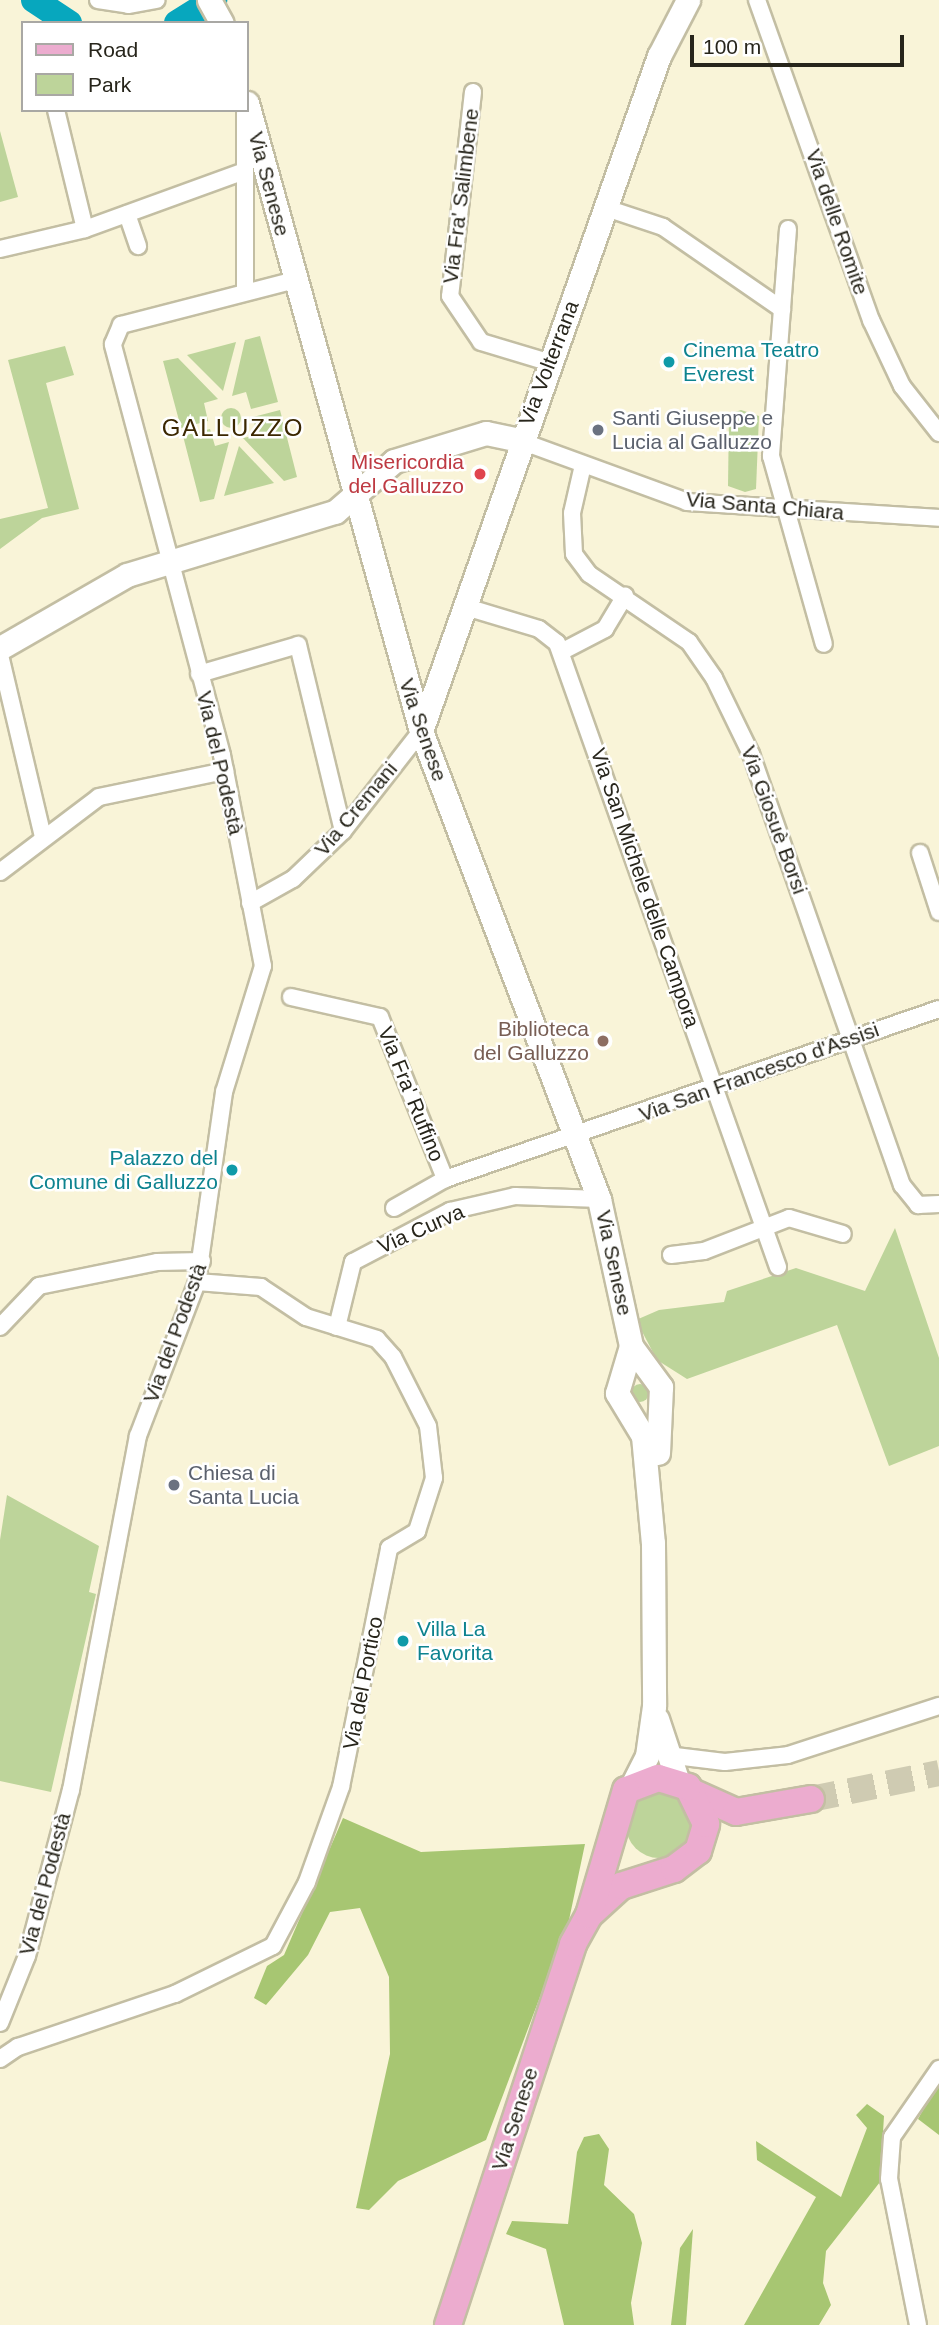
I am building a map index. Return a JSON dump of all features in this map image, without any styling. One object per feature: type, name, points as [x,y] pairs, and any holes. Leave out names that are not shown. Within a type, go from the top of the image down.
[{"type":"main road","points":[[209,0],[221,21]]},
{"type":"main road","name":"Via Volterrana","points":[[421,731],[466,607],[518,440],[551,363],[659,56],[688,0]]},
{"type":"main road","name":"Via Senese","points":[[248,107],[353,496],[421,731],[579,1132],[599,1199],[631,1346],[626,1375],[617,1393],[643,1436],[653,1543],[653,1701],[667,1755],[706,1824],[678,1866],[621,1886],[589,1915]]},
{"type":"main road","points":[[0,648],[127,575],[170,559],[335,512],[394,461],[486,433],[518,440]]},
{"type":"main road","name":"Via Senese","points":[[448,2325],[566,1962],[589,1915],[613,1823],[647,1756],[668,1598],[656,1409],[662,1392],[631,1346]]},
{"type":"main road","points":[[626,1375],[652,1374]]},
{"type":"main road","points":[[630,1413],[656,1409]]},
{"type":"main road","points":[[632,1785],[658,1778],[686,1787],[726,1811],[758,1811],[811,1799]]},
{"type":"main road","points":[[613,1823],[628,1858],[645,1868],[678,1866],[758,1811]]},
{"type":"street","points":[[98,0],[128,5],[158,0]]},
{"type":"street","name":"Via delle Romite","points":[[757,0],[870,320],[902,386],[939,433]]},
{"type":"street","name":"Via Fra' Salimbene","points":[[473,92],[450,296],[481,342],[551,363]]},
{"type":"street","points":[[56,112],[85,229]]},
{"type":"street","points":[[245,112],[242,172],[246,292],[295,280]]},
{"type":"street","points":[[2,250],[85,229],[224,176],[242,172]]},
{"type":"street","points":[[606,208],[663,227],[782,309]]},
{"type":"street","points":[[127,214],[138,246]]},
{"type":"street","points":[[788,229],[771,456],[784,510],[824,644]]},
{"type":"street","name":"Via del Podestà","points":[[0,2023],[27,1956],[71,1790],[138,1436],[197,1282],[222,1103],[263,966],[225,771],[113,344],[121,325],[246,292]]},
{"type":"street","name":"Via Santa Chiara","points":[[518,440],[687,502],[939,518]]},
{"type":"street","name":"Via Giosuè Borsi","points":[[583,465],[572,513],[573,554],[589,574],[689,642],[737,720],[907,1196],[918,1205],[939,1204]]},
{"type":"street","points":[[561,652],[606,629],[625,596]]},
{"type":"street","name":"Via San Michele delle Campora","points":[[466,607],[539,629],[561,652],[778,1267]]},
{"type":"street","points":[[199,674],[298,645],[343,831]]},
{"type":"street","points":[[0,655],[43,837]]},
{"type":"street","name":"Via Cremani","points":[[250,903],[293,879],[343,831],[421,731]]},
{"type":"street","points":[[0,872],[99,797],[225,771]]},
{"type":"street","points":[[920,853],[939,912]]},
{"type":"street","name":"Via Fra' Ruffino","points":[[291,997],[380,1017],[445,1179]]},
{"type":"street","name":"Via San Francesco d'Assisi","points":[[579,1132],[939,1009]]},
{"type":"street","name":"Via Fra' Ruffino","points":[[394,1208],[445,1179],[579,1132]]},
{"type":"street","name":"Via Curva","points":[[337,1327],[353,1262],[450,1211],[516,1196],[599,1199]]},
{"type":"street","points":[[671,1255],[704,1251],[789,1218],[843,1234]]},
{"type":"street","points":[[0,1327],[39,1286],[157,1262],[202,1261]]},
{"type":"street","name":"Via del Portico","points":[[0,2059],[18,2047],[175,1994],[273,1947],[307,1882],[341,1787],[388,1548],[417,1531],[436,1460],[428,1426],[393,1356],[369,1334],[306,1317],[261,1287],[197,1282]]},
{"type":"street","points":[[667,1755],[725,1762],[788,1755],[939,1706]]},
{"type":"street","points":[[918,2325],[889,2179],[892,2137],[939,2069]]},
{"type":"green space","points":[[0,131],[18,197],[0,202]]},
{"type":"green space","points":[[260,336],[278,402],[251,409],[246,392],[232,396],[245,340]]},
{"type":"green space","points":[[236,342],[223,391],[187,355]]},
{"type":"green space","points":[[65,346],[74,375],[46,383],[79,509],[42,518],[0,549],[0,519],[48,508],[8,360]]},
{"type":"green space","points":[[178,358],[218,399],[204,403],[208,421],[181,428],[163,361]]},
{"type":"green space","points":[[227,408],[235,408],[241,418],[235,428],[227,428],[221,422],[221,414]]},
{"type":"green space","points":[[280,410],[297,477],[284,481],[243,438],[257,435],[253,417]]},
{"type":"green space","points":[[741,410],[759,416],[756,489],[745,492],[728,486],[729,414]]},
{"type":"green space","points":[[210,429],[215,446],[229,442],[214,499],[200,502],[183,436]]},
{"type":"green space","points":[[239,446],[274,483],[224,496]]},
{"type":"green space","points":[[895,1228],[939,1358],[939,1446],[889,1466],[837,1325],[687,1379],[657,1360],[636,1320],[659,1310],[724,1302],[727,1291],[796,1268],[865,1291]]},
{"type":"green space","points":[[636,1384],[644,1384],[649,1393],[647,1400],[636,1402],[631,1397],[631,1389]]},
{"type":"green space","points":[[7,1495],[99,1546],[89,1592],[96,1594],[51,1792],[0,1781],[0,1540]]},
{"type":"green space","points":[[652,1792],[666,1792],[678,1797],[687,1806],[692,1825],[690,1838],[683,1849],[666,1858],[652,1858],[640,1853],[631,1844],[626,1832],[626,1818],[631,1806],[640,1797]]},
{"type":"green space","points":[[343,1818],[421,1852],[585,1844],[569,1920],[486,2140],[398,2181],[369,2210],[356,2208],[390,2054],[389,1977],[360,1908],[330,1912],[308,1955],[266,2005],[254,1998],[267,1966],[284,1955]]},
{"type":"green space","points":[[939,2081],[939,2135],[918,2119]]},
{"type":"green space","points":[[867,2104],[884,2116],[880,2182],[826,2251],[823,2283],[831,2305],[819,2325],[744,2325],[816,2197],[757,2160],[756,2141],[841,2197],[867,2128],[856,2115]]},
{"type":"green space","points":[[599,2134],[609,2149],[604,2185],[634,2214],[642,2243],[631,2303],[634,2325],[564,2325],[546,2249],[506,2234],[512,2221],[568,2224],[577,2152],[584,2137]]},
{"type":"green space","points":[[693,2229],[686,2325],[671,2325],[680,2248]]},
{"type":"waterway","points":[[34,0],[66,21]]},
{"type":"waterway","points":[[180,21],[214,0]]},
{"type":"tunnel","points":[[811,1799],[939,1773]]},
{"type":"place","name":"Cinema Teatro Everest","points":[[669,362]]},
{"type":"place","name":"Santi Giuseppe e Lucia al Galluzzo","points":[[598,430]]},
{"type":"place","name":"Misericordia del Galluzzo","points":[[480,474]]},
{"type":"place","name":"Biblioteca del Galluzzo","points":[[603,1041]]},
{"type":"place","name":"Palazzo del Comune di Galluzzo","points":[[232,1170]]},
{"type":"place","name":"Chiesa di Santa Lucia","points":[[174,1485]]},
{"type":"place","name":"Villa La Favorita","points":[[403,1641]]},
{"type":"district","name":"GALLUZZO","points":[[233,428]]}]
